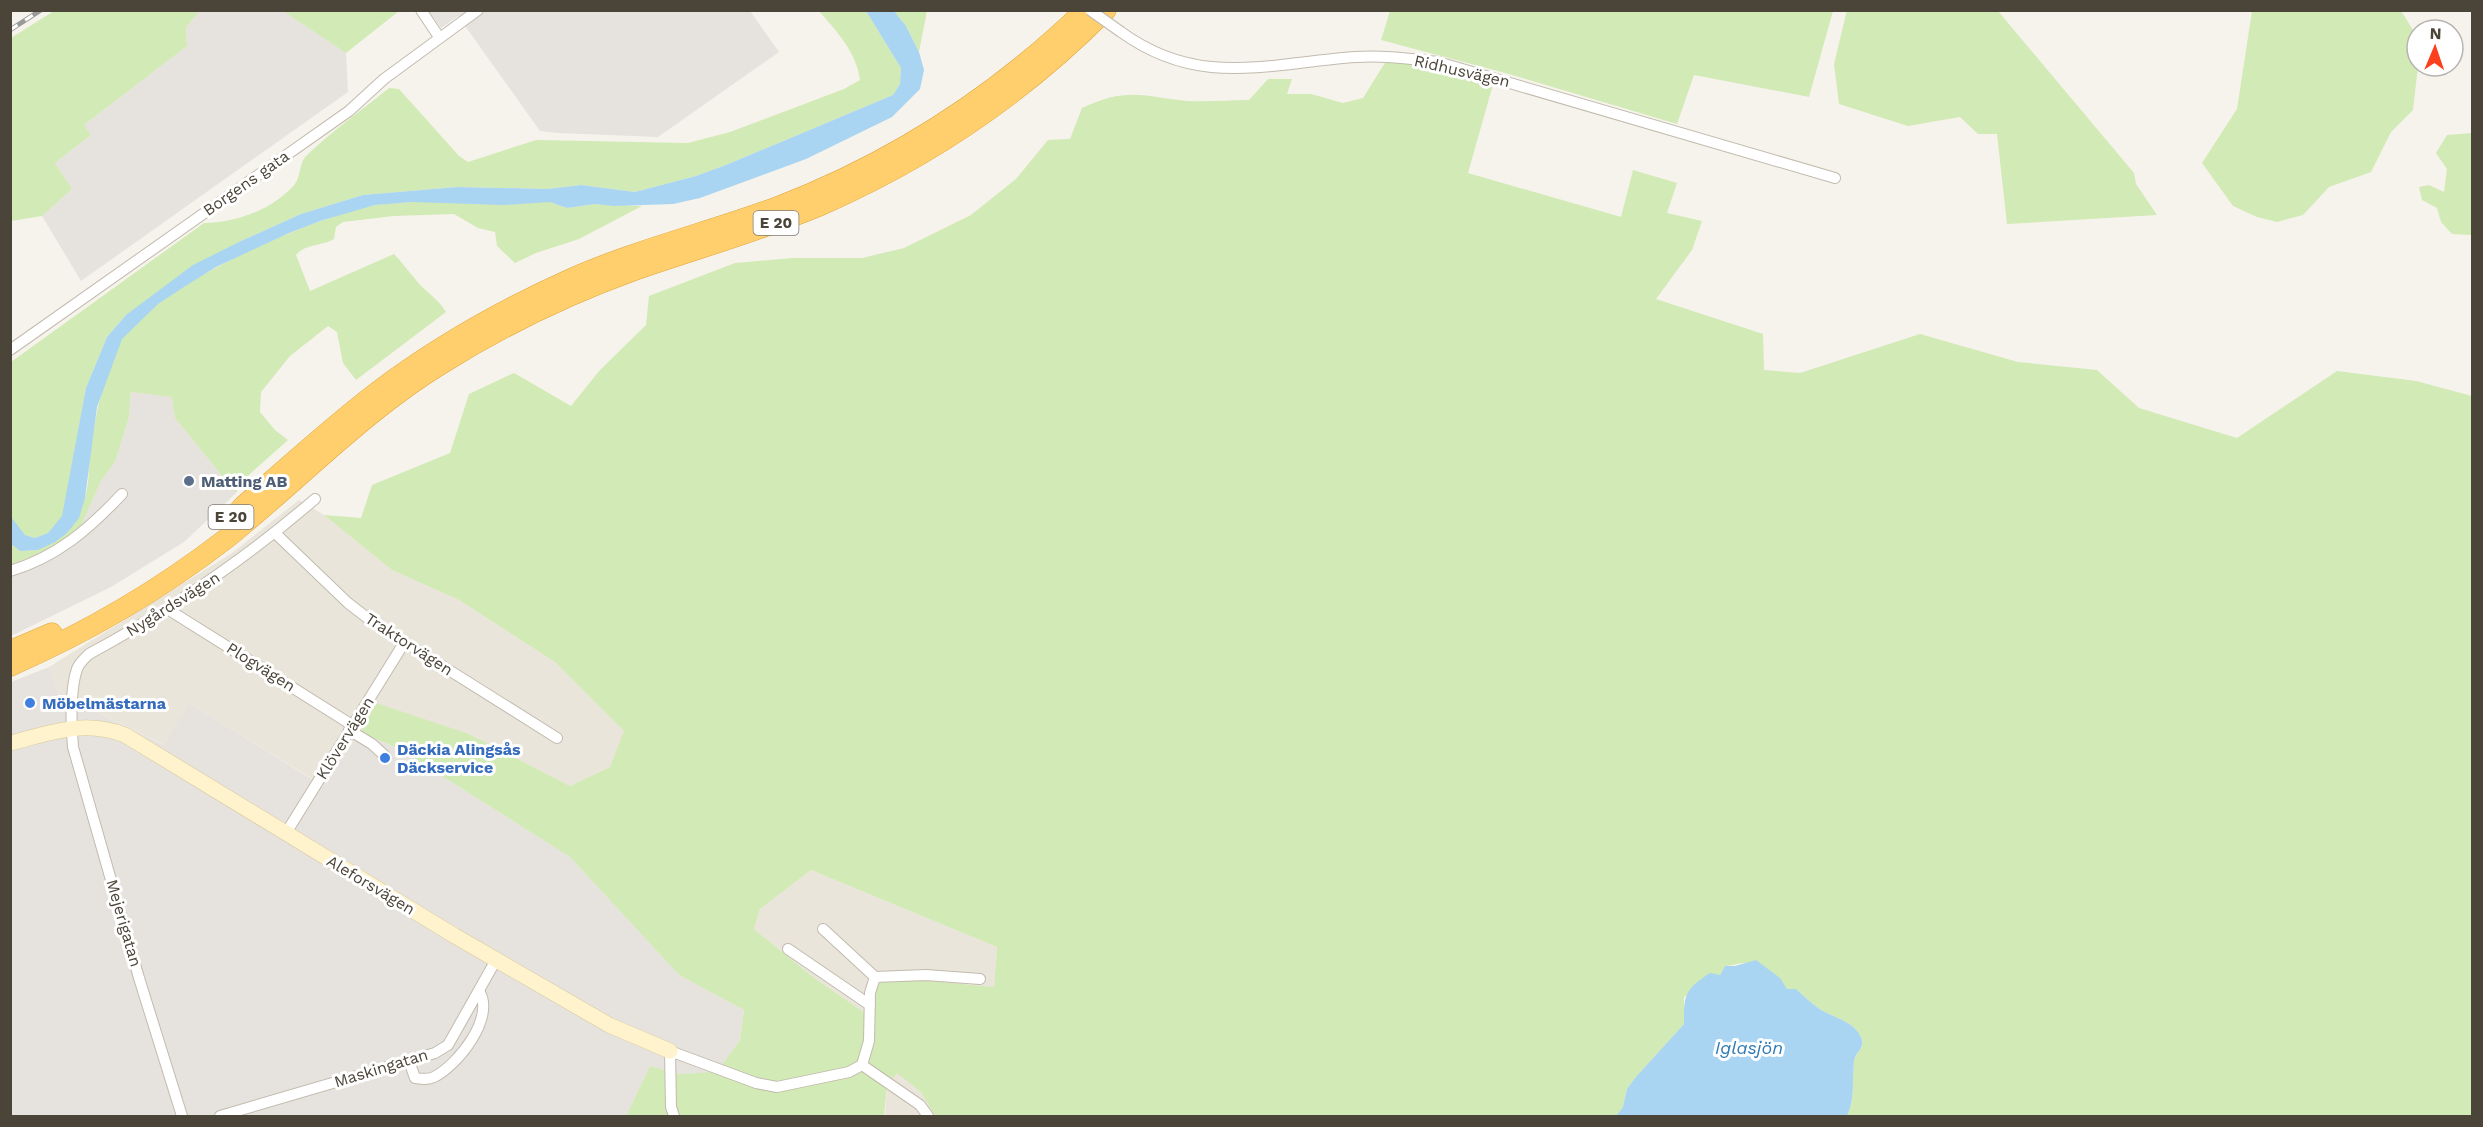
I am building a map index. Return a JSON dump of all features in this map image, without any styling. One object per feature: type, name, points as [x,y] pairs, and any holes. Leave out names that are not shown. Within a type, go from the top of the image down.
[{"type":"highway","name":"E 20","points":[[10,651],[59,630],[120,596],[171,563],[221,526],[378,391],[432,353],[504,311],[567,280],[627,257],[778,206],[890,156],[972,105],[1040,52],[1085,10]]},
{"type":"highway","name":"E 20","points":[[10,666],[104,621],[176,576],[228,536],[391,399],[442,364],[510,325],[573,295],[632,272],[782,221],[893,170],[948,138],[1010,96],[1068,48],[1106,10]]},
{"type":"street","points":[[421,10],[439,37]]},
{"type":"street","name":"Borgens gata","points":[[10,350],[349,111],[384,79],[478,10]]},
{"type":"street","name":"Ridhusvägen","points":[[1090,10],[1120,32],[1156,52],[1183,63],[1207,67],[1257,69],[1357,57],[1396,57],[1438,62],[1835,178]]},
{"type":"street","points":[[10,571],[49,555],[72,541],[122,494]]},
{"type":"street","name":"Nygårdsvägen","points":[[72,728],[76,670],[88,654],[169,610],[275,533],[315,499]]},
{"type":"street","name":"Traktorvägen","points":[[275,533],[348,603],[404,643],[557,738]]},
{"type":"street","name":"Plogvägen","points":[[169,610],[351,727],[385,756]]},
{"type":"street","name":"Klövervägen","points":[[286,833],[404,643]]},
{"type":"street","name":"Aleforsvägen","points":[[10,743],[72,728],[107,728],[124,735],[496,960],[609,1025],[670,1051],[756,1083],[777,1087],[849,1072],[862,1065]]},
{"type":"street","name":"Mejerigatan","points":[[72,728],[73,747],[142,988],[182,1116]]},
{"type":"street","points":[[823,928],[875,977]]},
{"type":"street","points":[[788,949],[870,1005]]},
{"type":"street","name":"Maskingatan","points":[[219,1116],[435,1053],[448,1045],[496,960]]},
{"type":"street","points":[[875,977],[926,975],[980,980]]},
{"type":"street","points":[[875,977],[870,993],[869,1041],[862,1065],[920,1105],[928,1116]]},
{"type":"street","points":[[409,1061],[415,1078],[425,1079],[433,1078],[456,1059],[482,1022],[484,1006],[479,991]]},
{"type":"street","points":[[670,1051],[671,1107],[674,1116]]},
{"type":"shaded area","points":[[200,11],[283,11],[346,53],[348,92],[81,281],[42,216],[72,189],[55,163],[91,135],[84,125],[187,46],[186,27]]},
{"type":"shaded area","points":[[429,11],[750,11],[779,52],[658,137],[540,131],[458,16],[441,28]]},
{"type":"shaded area","points":[[131,392],[173,397],[175,418],[236,493],[184,542],[111,587],[11,636],[10,563],[40,554],[81,526],[101,481],[115,462],[129,417]]},
{"type":"shaded area","points":[[299,500],[324,515],[392,570],[459,600],[555,662],[625,731],[610,767],[570,786],[469,734],[361,732],[324,786],[189,703],[165,745],[82,705],[62,703],[49,667],[232,553]]},
{"type":"shaded area","points":[[49,667],[62,703],[82,705],[164,745],[189,703],[323,786],[361,732],[399,749],[570,857],[679,975],[744,1010],[740,1040],[717,1073],[680,1074],[650,1066],[626,1116],[11,1116],[11,682]]},
{"type":"shaded area","points":[[811,870],[997,947],[994,988],[969,984],[865,1013],[813,977],[754,929],[760,909]]},
{"type":"shaded area","points":[[897,1072],[921,1092],[935,1116],[885,1116],[887,1085]]},
{"type":"green space","points":[[1390,10],[1833,11],[1809,97],[1694,75],[1677,124],[1509,74],[1381,40]]},
{"type":"green space","points":[[1847,10],[1998,11],[2134,173],[2136,184],[2157,215],[2007,224],[1997,134],[1978,134],[1960,117],[1908,126],[1839,104],[1834,64]]},
{"type":"green space","points":[[54,11],[200,11],[186,27],[187,46],[84,125],[91,135],[55,163],[72,189],[42,216],[11,221],[11,38]]},
{"type":"green space","points":[[283,11],[399,11],[346,53]]},
{"type":"green space","points":[[819,11],[866,11],[901,68],[900,84],[893,95],[726,165],[696,176],[635,192],[581,185],[548,189],[457,187],[363,195],[301,214],[241,241],[126,315],[107,337],[86,388],[63,516],[48,533],[35,538],[25,535],[11,520],[11,362],[204,223],[241,217],[276,201],[295,184],[307,155],[389,88],[399,89],[459,156],[468,162],[536,140],[688,143],[730,132],[844,89],[860,80],[850,51]]},
{"type":"green space","points":[[894,11],[927,11],[919,52],[906,26]]},
{"type":"green space","points":[[2252,11],[2401,11],[2405,18],[2405,78],[2417,78],[2413,110],[2391,132],[2371,172],[2329,187],[2303,215],[2277,222],[2257,217],[2233,206],[2202,163],[2237,109]]},
{"type":"green space","points":[[1386,61],[1437,67],[1494,81],[1468,173],[1621,217],[1633,170],[1677,183],[1667,213],[1702,221],[1692,250],[1656,299],[1763,334],[1764,370],[1800,373],[1920,334],[2018,362],[2097,370],[2139,408],[2237,438],[2337,371],[2416,381],[2472,396],[2472,1116],[1847,1116],[1852,1096],[1854,1061],[1862,1043],[1859,1034],[1844,1021],[1818,1008],[1796,989],[1787,989],[1769,970],[1751,963],[1744,963],[1725,966],[1720,975],[1684,997],[1684,1024],[1635,1078],[1627,1089],[1623,1107],[1616,1116],[935,1116],[921,1092],[897,1073],[887,1085],[884,1116],[626,1116],[650,1066],[680,1074],[717,1072],[740,1040],[744,1010],[679,975],[570,857],[399,749],[361,732],[376,703],[469,734],[570,786],[610,767],[624,731],[555,662],[459,600],[392,570],[324,515],[361,518],[372,485],[450,453],[469,394],[514,373],[571,406],[600,370],[646,325],[649,296],[735,263],[792,258],[862,258],[904,248],[971,215],[1016,179],[1048,140],[1070,139],[1082,108],[1098,101],[1123,95],[1145,95],[1187,101],[1249,100],[1268,79],[1292,79],[1287,94],[1311,94],[1343,103],[1363,98]],"holes":[[[811,870],[997,947],[994,987],[884,977],[867,986],[865,1013],[813,977],[754,929],[760,909]]]},
{"type":"green space","points":[[2472,133],[2472,235],[2452,234],[2441,222],[2437,208],[2422,200],[2419,187],[2429,185],[2444,192],[2447,169],[2436,153],[2447,135]]},
{"type":"green space","points":[[412,202],[550,202],[567,208],[595,204],[642,206],[579,239],[536,253],[515,263],[497,246],[495,232],[478,228],[454,214],[394,216],[343,222],[336,227],[334,239],[304,249],[296,255],[310,291],[394,254],[446,312],[356,380],[343,363],[337,332],[328,326],[290,356],[261,392],[260,412],[275,430],[288,440],[242,481],[236,493],[175,418],[172,397],[131,392],[129,417],[115,462],[101,481],[81,526],[62,542],[40,554],[11,564],[11,544],[20,551],[38,550],[84,499],[104,381],[121,340],[138,320],[165,298],[199,277],[277,238],[349,212],[376,205]]},
{"type":"water","points":[[866,11],[894,11],[906,26],[919,52],[924,70],[920,89],[892,117],[806,159],[700,198],[673,204],[614,206],[595,204],[567,208],[550,202],[504,205],[412,202],[375,205],[323,220],[289,233],[216,267],[187,285],[158,304],[122,339],[97,407],[85,498],[79,518],[67,533],[38,550],[20,551],[11,544],[11,517],[25,535],[35,538],[48,533],[62,516],[86,388],[107,337],[126,315],[193,265],[301,214],[363,195],[457,187],[548,189],[581,185],[635,192],[696,176],[726,165],[893,95],[900,84],[901,68]]},
{"type":"water","name":"Iglasjön","points":[[1756,960],[1780,978],[1787,989],[1796,989],[1818,1008],[1844,1021],[1859,1034],[1862,1043],[1854,1061],[1852,1096],[1847,1116],[1616,1116],[1623,1107],[1627,1089],[1635,1078],[1684,1024],[1685,1000],[1690,989],[1710,973],[1720,975],[1725,966],[1735,966]]},
{"type":"railway","points":[[10,30],[41,10]]},
{"type":"place","name":"Matting AB","points":[[189,481]]},
{"type":"place","name":"Möbelmästarna","points":[[30,703]]},
{"type":"place","name":"Däckia Alingsås Däckservice","points":[[385,758]]}]
